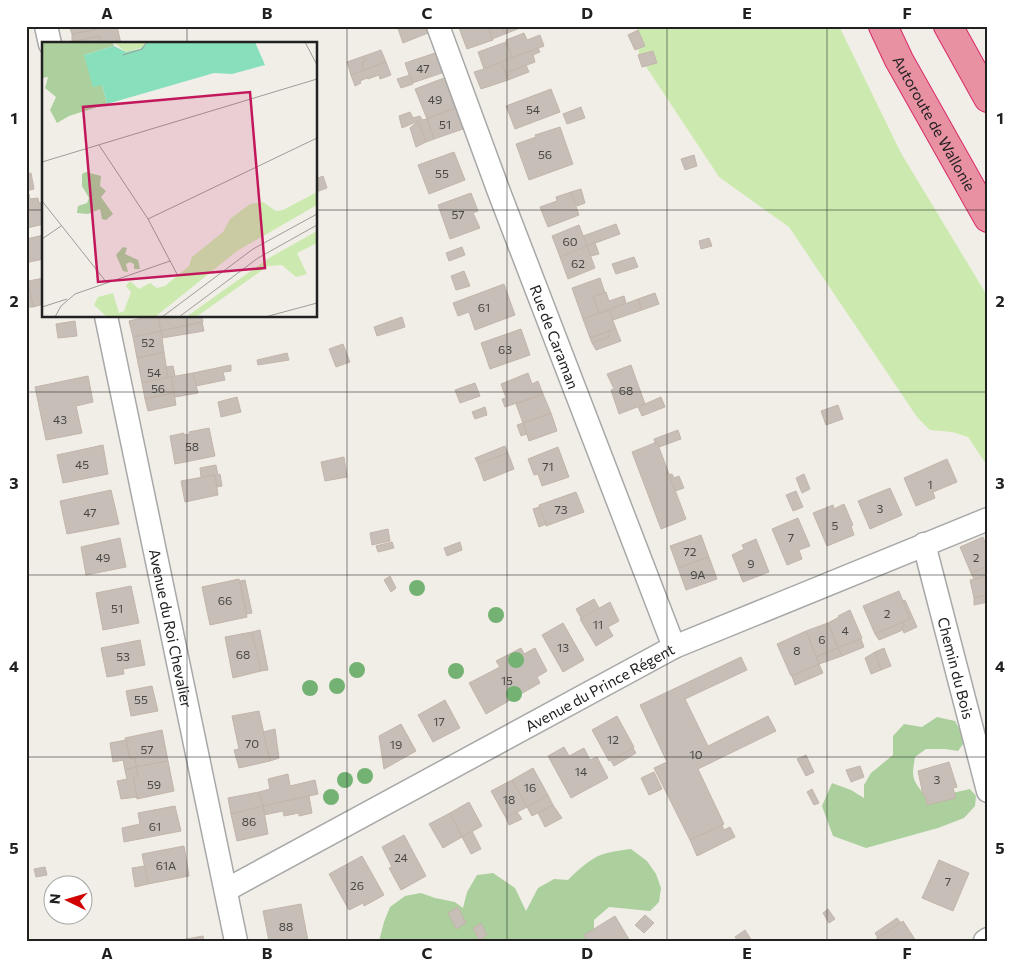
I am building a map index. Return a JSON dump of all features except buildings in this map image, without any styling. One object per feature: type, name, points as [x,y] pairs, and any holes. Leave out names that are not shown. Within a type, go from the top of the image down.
[{"type":"highway","name":"Autoroute de Wallonie","points":[[883,26],[899,60],[988,218]]},
{"type":"highway","points":[[948,26],[988,98]]},
{"type":"street","points":[[46,26],[50,42]]},
{"type":"street","name":"Rue de Caraman","points":[[438,26],[499,192],[674,646]]},
{"type":"street","name":"Avenue du Roi Chevalier","points":[[106,318],[236,941]]},
{"type":"street","name":"Avenue du Prince Régent","points":[[226,890],[674,646],[988,519]]},
{"type":"street","name":"Chemin du Bois","points":[[924,544],[988,791]]},
{"type":"green space","points":[[638,26],[839,26],[901,153],[988,297],[988,467],[968,437],[952,432],[930,430],[917,417],[789,227],[719,177],[639,56]]},
{"type":"green space","points":[[937,717],[955,721],[961,732],[963,744],[958,751],[926,749],[915,757],[913,773],[915,781],[924,794],[939,796],[970,789],[976,796],[975,806],[964,818],[938,828],[866,848],[833,836],[822,806],[832,783],[851,790],[864,798],[864,785],[871,773],[893,755],[893,736],[904,724],[922,727]]},
{"type":"green space","points":[[631,849],[647,861],[656,874],[661,888],[659,902],[650,911],[609,907],[594,920],[594,941],[379,941],[390,907],[405,896],[421,893],[455,902],[463,908],[467,892],[477,875],[493,873],[515,888],[526,911],[538,888],[554,879],[568,880],[596,857]]}]
